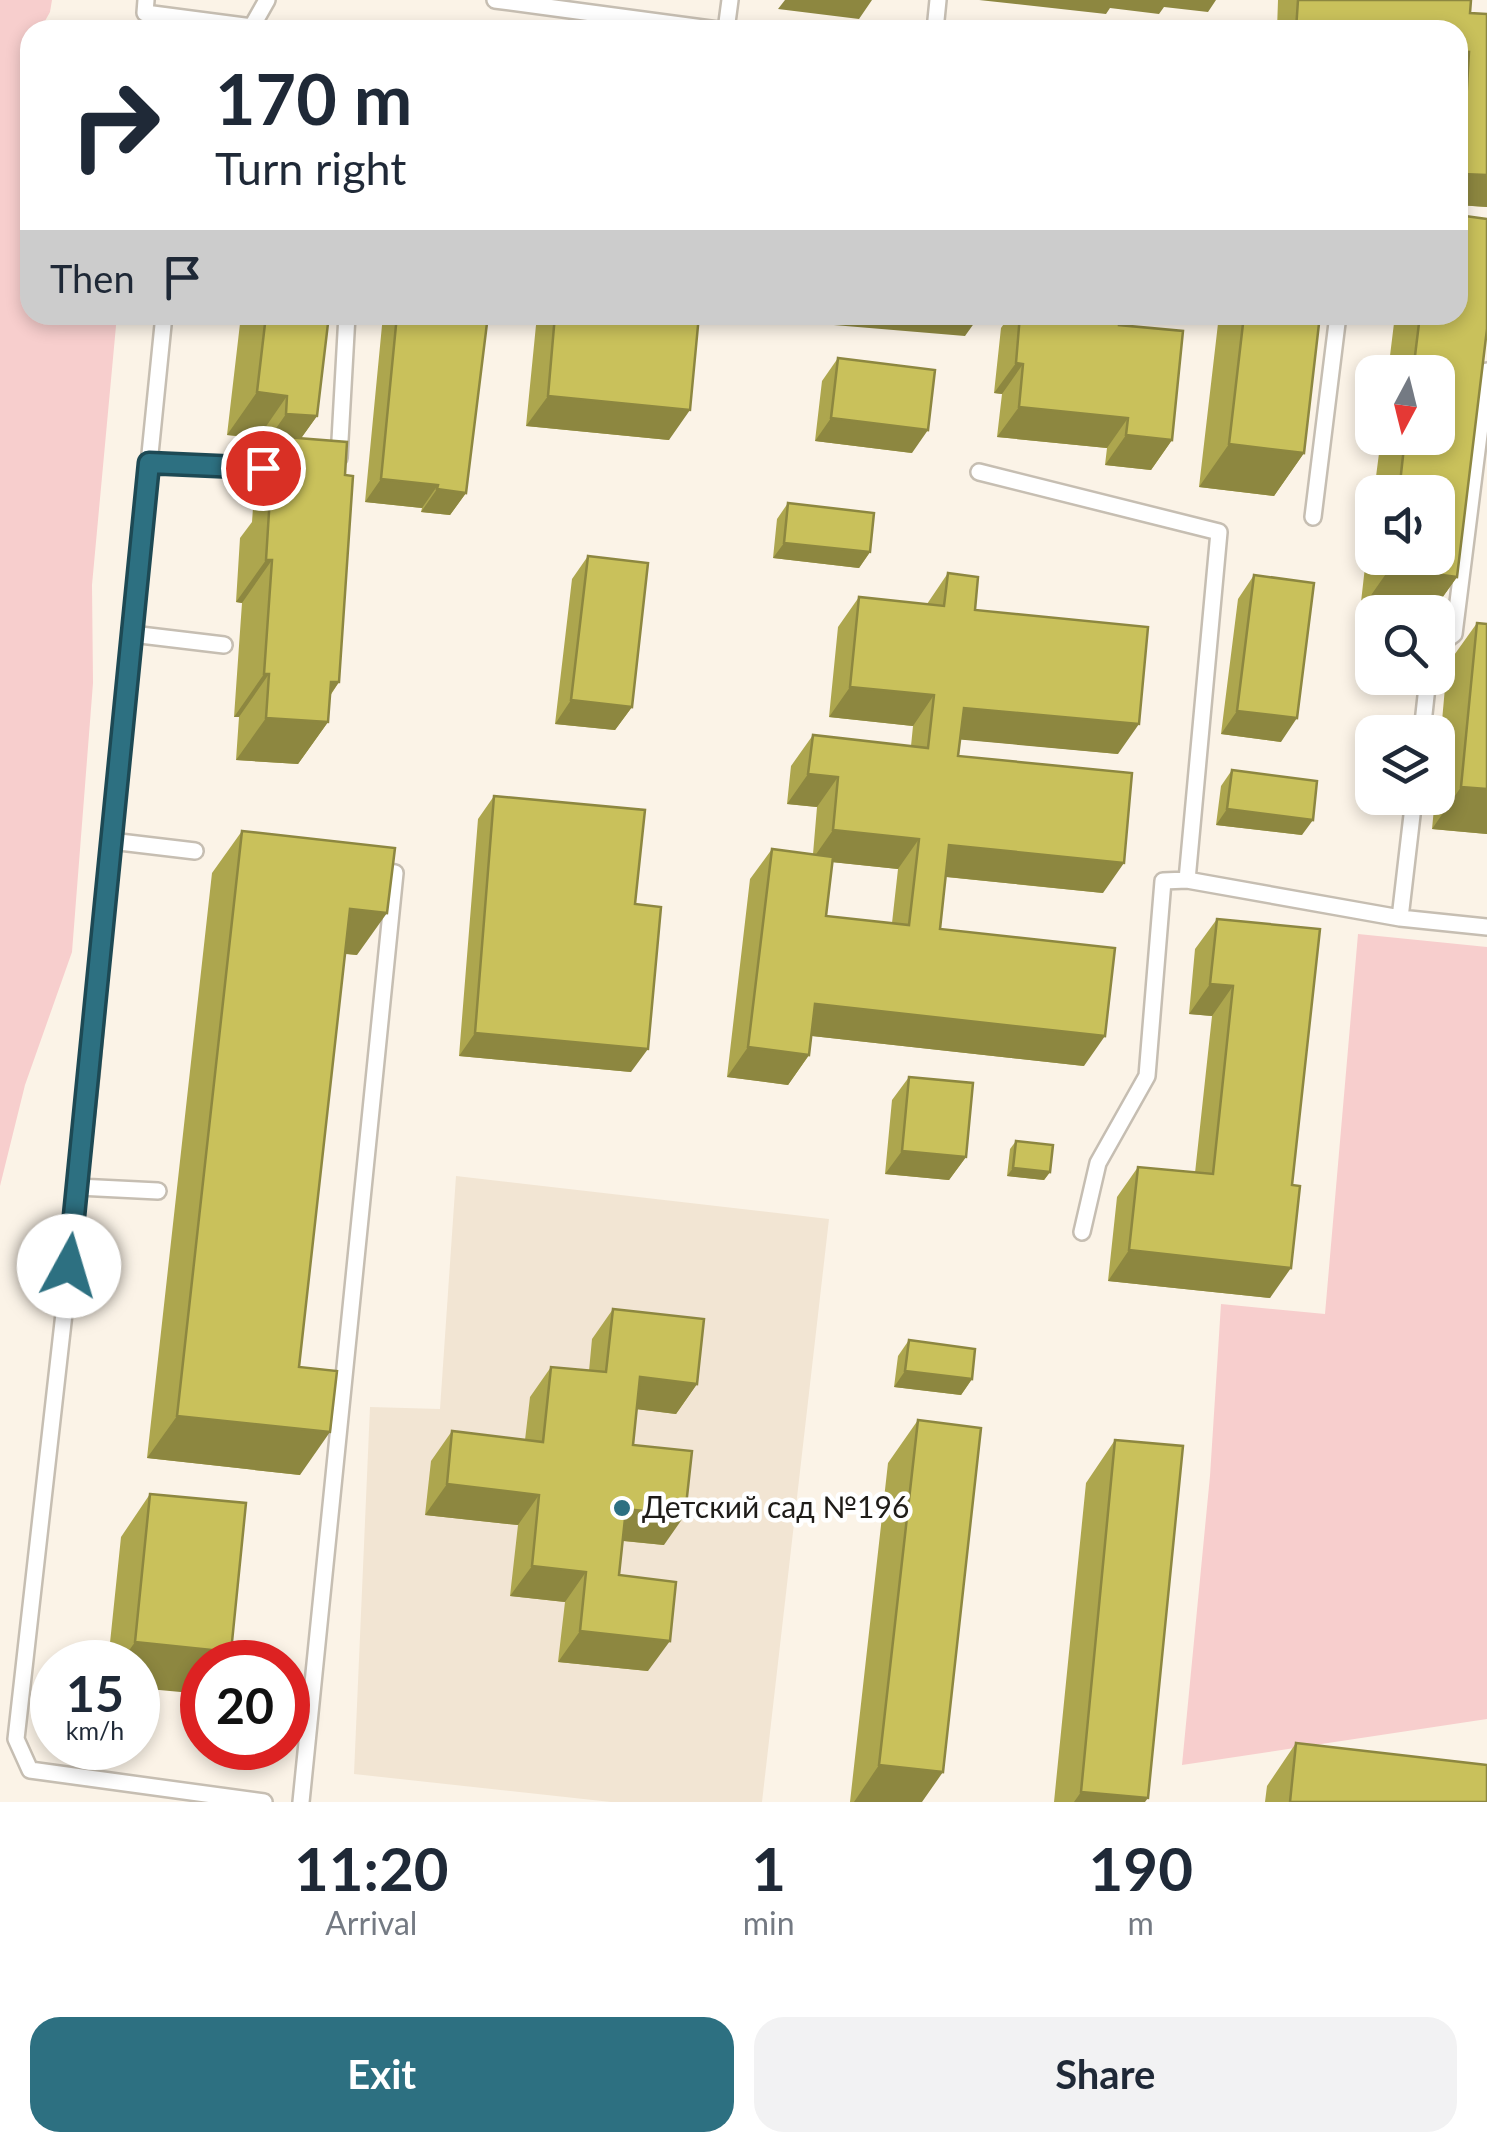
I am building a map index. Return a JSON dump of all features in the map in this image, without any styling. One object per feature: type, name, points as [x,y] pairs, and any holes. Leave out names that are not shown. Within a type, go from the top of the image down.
[{"type":"lane","points":[[146,0],[145,13],[194,20]]},
{"type":"lane","points":[[495,0],[552,3],[659,20]]},
{"type":"lane","points":[[163,325],[91,1074],[16,1739],[30,1770],[264,1802]]},
{"type":"lane","points":[[339,472],[346,325]]},
{"type":"lane","points":[[1313,516],[1337,325]]},
{"type":"lane","points":[[1455,626],[1487,371]]},
{"type":"lane","points":[[149,463],[301,470]]},
{"type":"lane","points":[[979,472],[1219,532],[1187,880]]},
{"type":"lane","points":[[132,634],[224,645]]},
{"type":"lane","points":[[1400,918],[1412,815]]},
{"type":"lane","points":[[111,841],[194,851]]},
{"type":"lane","points":[[301,1802],[395,873],[360,869]]},
{"type":"lane","points":[[1082,1232],[1098,1163],[1147,1076],[1163,881],[1187,880],[1400,918],[1487,927]]},
{"type":"lane","points":[[78,1187],[158,1191]]},
{"type":"shaded area","points":[[0,0],[52,0],[46,20],[20,20],[20,325],[116,325],[92,585],[93,683],[72,952],[25,1085],[0,1186]]},
{"type":"shaded area","points":[[1358,934],[1487,947],[1487,1719],[1182,1765],[1210,1476],[1221,1304],[1325,1314]]},
{"type":"shaded area","points":[[456,1176],[829,1219],[762,1802],[611,1802],[354,1774],[370,1407],[440,1409]]},
{"type":"building","points":[[1298,0],[1471,0],[1470,13],[1487,14],[1487,175],[1468,174],[1468,20],[1297,20]]},
{"type":"building","points":[[1468,216],[1487,219],[1487,329],[1457,577],[1442,575],[1455,575],[1455,475],[1401,475],[1403,455],[1455,455],[1455,355],[1415,355],[1419,325],[1468,325]]},
{"type":"building","points":[[265,325],[328,325],[317,416],[286,414],[287,396],[257,392]]},
{"type":"building","points":[[396,325],[487,325],[466,493],[437,489],[438,485],[381,479]]},
{"type":"building","points":[[554,325],[698,325],[690,410],[548,396]]},
{"type":"building","points":[[1019,325],[1119,325],[1183,331],[1172,440],[1126,435],[1128,418],[1019,407],[1023,364],[1016,363]]},
{"type":"building","points":[[1243,325],[1319,325],[1304,453],[1229,444]]},
{"type":"building","points":[[838,358],[935,370],[928,430],[831,418]]},
{"type":"building","points":[[285,437],[347,442],[345,475],[353,476],[339,682],[331,682],[328,722],[266,718],[269,674],[264,674],[272,560],[266,560],[270,496],[280,496]]},
{"type":"building","points":[[788,503],[874,513],[870,552],[784,543]]},
{"type":"building","points":[[588,556],[648,563],[632,707],[571,700]]},
{"type":"building","points":[[948,573],[978,577],[975,610],[1148,627],[1139,724],[964,708],[958,756],[1132,773],[1124,863],[949,845],[940,929],[1115,948],[1105,1036],[815,1004],[809,1055],[748,1047],[772,849],[833,857],[826,916],[909,925],[919,839],[833,830],[838,777],[808,774],[813,735],[928,748],[934,695],[850,687],[859,597],[944,606]]},
{"type":"building","points":[[1254,575],[1314,583],[1297,718],[1237,711]]},
{"type":"building","points":[[1477,623],[1487,624],[1487,789],[1461,787]]},
{"type":"building","points":[[1232,770],[1317,781],[1313,820],[1227,809]]},
{"type":"building","points":[[494,796],[645,810],[635,904],[661,907],[648,1049],[475,1033]]},
{"type":"building","points":[[242,831],[395,848],[387,913],[350,909],[299,1367],[337,1371],[330,1432],[177,1416]]},
{"type":"building","points":[[1217,919],[1320,929],[1292,1185],[1300,1186],[1291,1268],[1129,1250],[1138,1167],[1213,1174],[1233,986],[1210,984]]},
{"type":"building","points":[[909,1077],[973,1083],[966,1157],[902,1151]]},
{"type":"building","points":[[1016,1141],[1053,1145],[1050,1172],[1013,1168]]},
{"type":"building","points":[[613,1309],[704,1319],[697,1384],[640,1377],[633,1445],[692,1451],[685,1515],[626,1509],[619,1575],[676,1582],[670,1641],[580,1631],[586,1572],[532,1566],[539,1495],[447,1484],[452,1431],[543,1442],[551,1367],[606,1372]]},
{"type":"building","points":[[909,1340],[975,1349],[972,1379],[905,1371]]},
{"type":"building","points":[[918,1420],[981,1428],[943,1772],[879,1765]]},
{"type":"building","points":[[1115,1440],[1183,1446],[1148,1798],[1081,1792]]},
{"type":"building","points":[[150,1494],[246,1503],[232,1640],[180,1640],[180,1647],[160,1645],[160,1640],[135,1640]]},
{"type":"building","points":[[1296,1743],[1487,1765],[1487,1802],[1290,1802]]},
{"type":"place","name":"Детский сад №196","points":[[622,1508]]},
{"type":"route","points":[[69,1266],[149,463],[263,468]]}]
